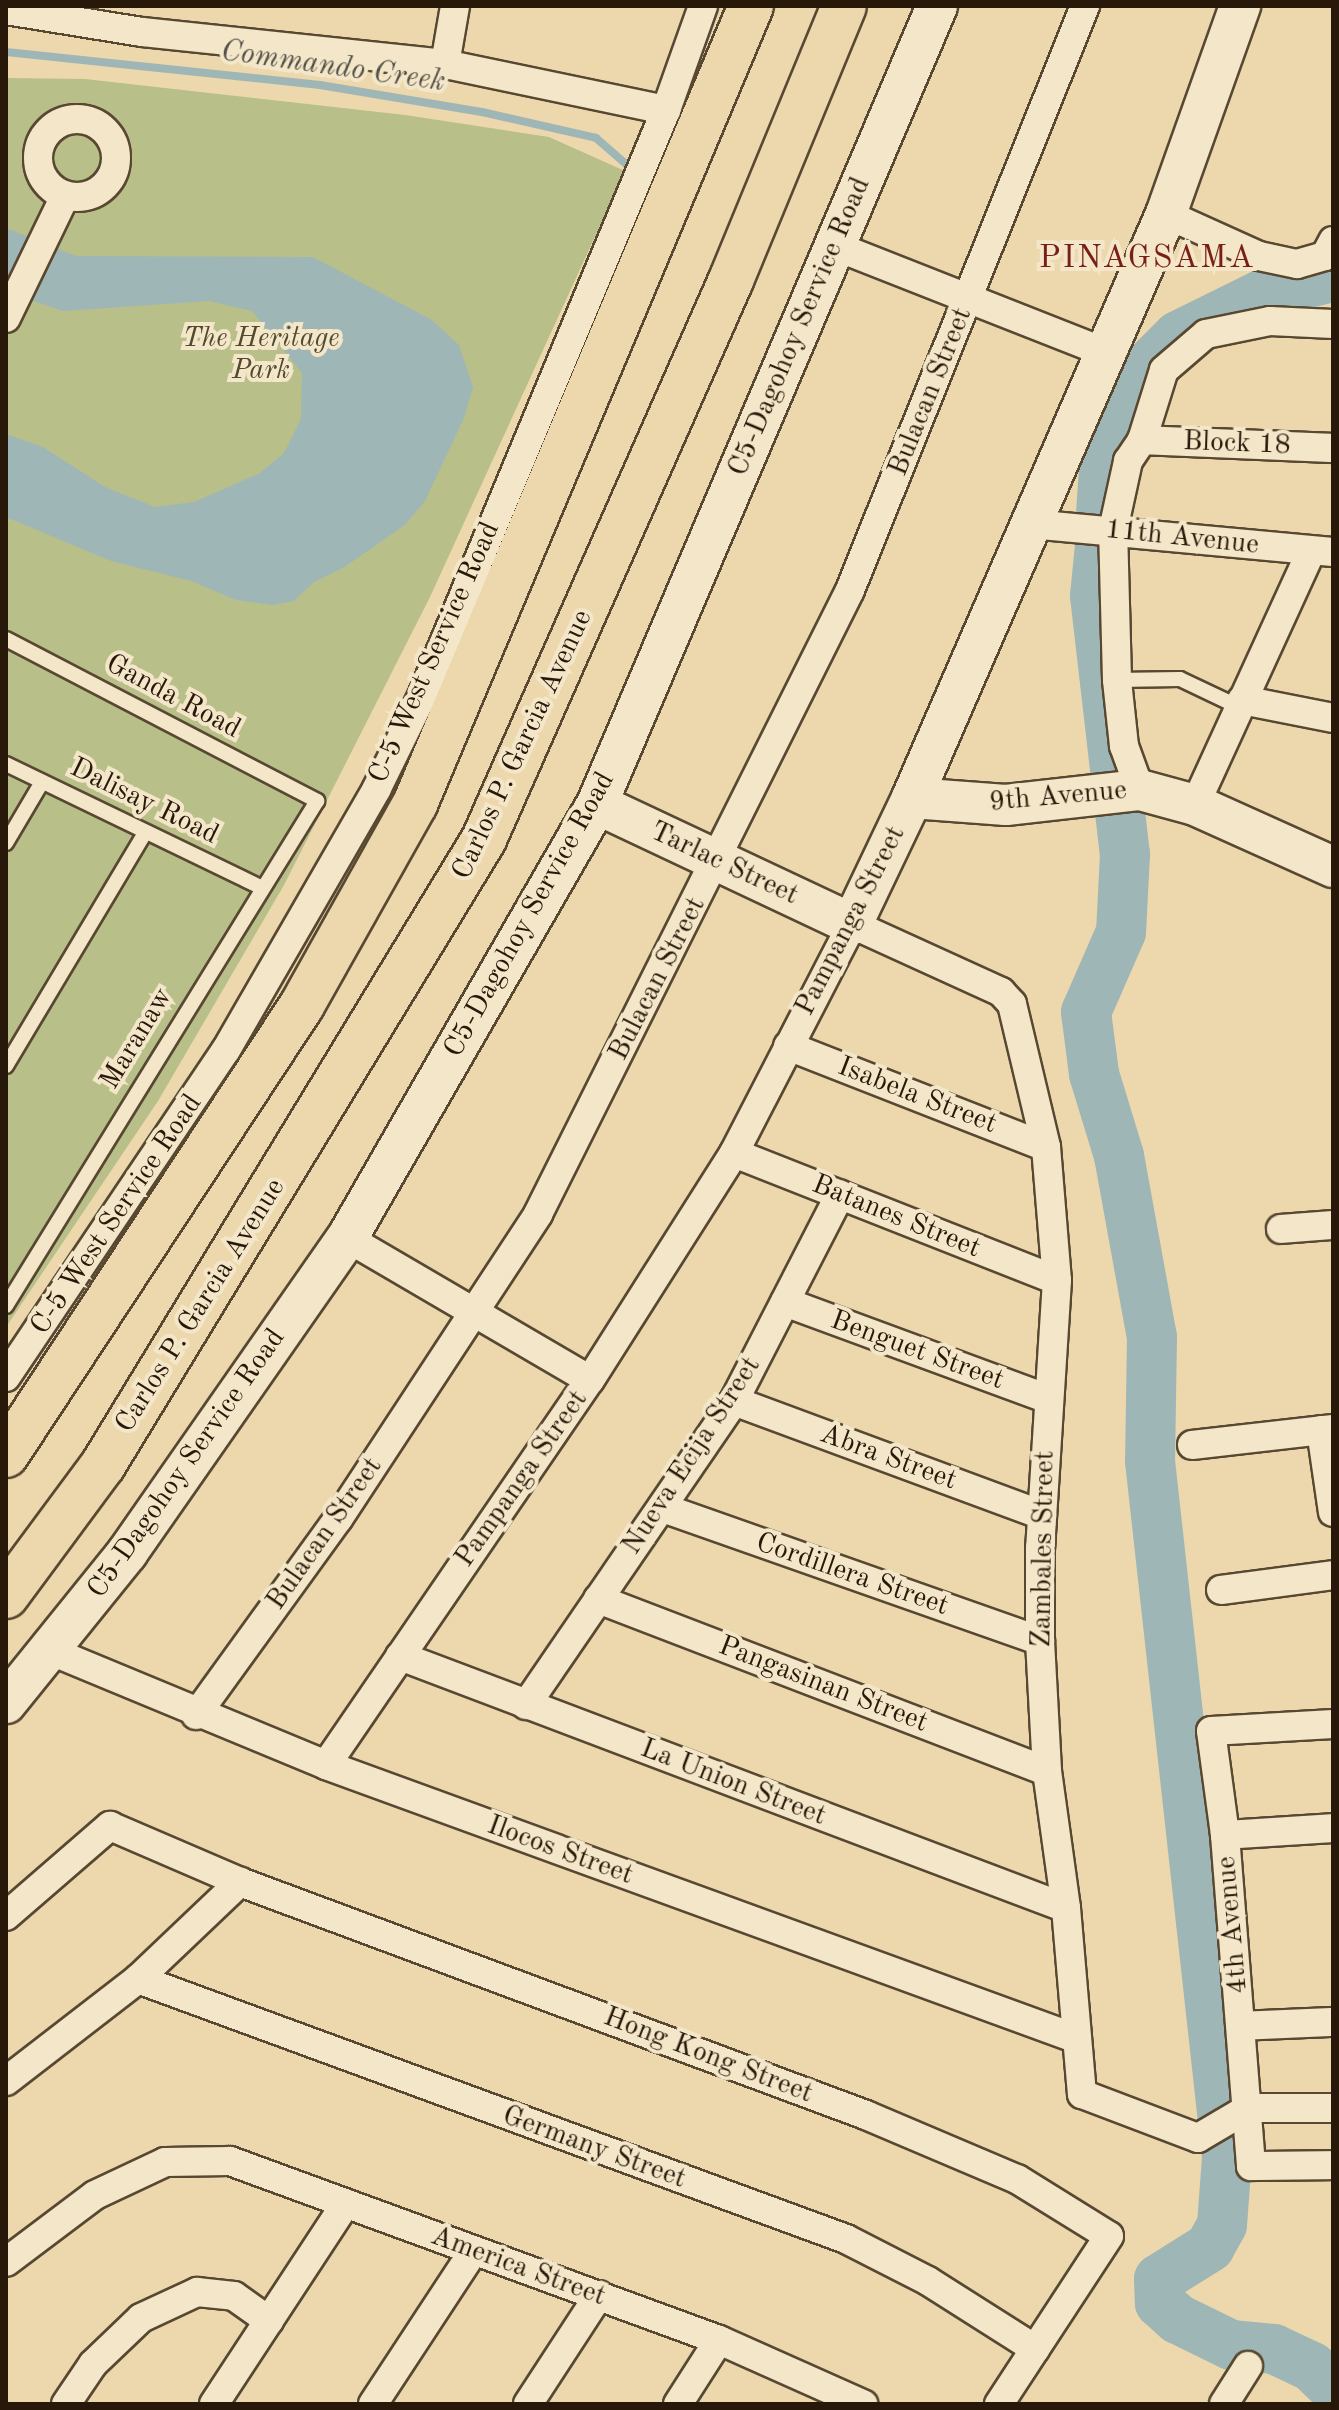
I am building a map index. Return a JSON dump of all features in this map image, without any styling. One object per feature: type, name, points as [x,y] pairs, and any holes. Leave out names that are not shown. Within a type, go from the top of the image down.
[{"type":"main road","points":[[6,1455],[302,1005],[415,804],[751,6]]},
{"type":"main road","name":"Carlos P. Garcia Avenue","points":[[6,1596],[103,1465],[484,839],[737,266],[844,6]]},
{"type":"main road","name":"C5-Dagohoy Service Road","points":[[6,1703],[127,1553],[355,1243],[597,804],[937,6]]},
{"type":"main road","name":"Pampanga Street","points":[[852,924],[912,798],[1166,214],[1240,6]]},
{"type":"main road","name":"9th Avenue","points":[[912,798],[1006,805],[1124,791],[1195,805],[1333,867]]},
{"type":"main road","name":"Tarlac Street","points":[[597,804],[852,924]]},
{"type":"street","points":[[445,64],[455,6]]},
{"type":"street","name":"C-5 West Service Road","points":[[6,1377],[226,1050],[377,788],[422,696],[666,110],[703,6]]},
{"type":"street","name":"Bulacan Street","points":[[196,1715],[338,1519],[476,1314],[538,1214],[718,862],[850,590],[1085,6]]},
{"type":"street","points":[[6,10],[144,19],[445,64],[666,110]]},
{"type":"street","points":[[6,318],[62,201]]},
{"type":"street","points":[[1166,214],[1259,256],[1297,264],[1325,256],[1333,241]]},
{"type":"street","points":[[835,246],[1106,353]]},
{"type":"street","points":[[1124,791],[1113,530],[1128,461],[1142,440],[1164,370],[1206,334],[1270,321],[1333,324]]},
{"type":"street","name":"Block 18","points":[[1142,440],[1333,448]]},
{"type":"street","name":"11th Avenue","points":[[1031,524],[1322,552]]},
{"type":"street","points":[[1195,805],[1241,703],[1322,552]]},
{"type":"street","points":[[1241,703],[1333,718]]},
{"type":"street","name":"Pampanga Street","points":[[326,1765],[590,1380],[734,1153],[852,924]]},
{"type":"street","name":"Zambales Street","points":[[852,924],[1001,992],[1012,1004],[1046,1147],[1057,1280],[1042,1515],[1040,1641],[1047,1771],[1066,1908],[1082,2094],[1184,2137],[1198,2138],[1229,2119]]},
{"type":"street","name":"Isabela Street","points":[[788,1046],[1046,1147]]},
{"type":"street","name":"Batanes Street","points":[[734,1153],[1057,1280]]},
{"type":"street","name":"Nueva Ecija Street","points":[[526,1705],[734,1401],[840,1195]]},
{"type":"street","points":[[1281,1229],[1333,1225]]},
{"type":"street","points":[[355,1243],[590,1380]]},
{"type":"street","name":"Benguet Street","points":[[785,1302],[1049,1399]]},
{"type":"street","name":"Abra Street","points":[[734,1401],[1042,1515]]},
{"type":"street","points":[[1192,1445],[1327,1430],[1333,1512]]},
{"type":"street","name":"Cordillera Street","points":[[663,1508],[1040,1641]]},
{"type":"street","points":[[1221,1590],[1333,1575]]},
{"type":"street","name":"Pangasinan Street","points":[[598,1599],[1047,1771]]},
{"type":"street","name":"Ilocos Street","points":[[51,1651],[196,1715],[326,1765],[1075,2038]]},
{"type":"street","name":"La Union Street","points":[[400,1656],[1066,1908]]},
{"type":"street","points":[[1225,1835],[1211,1731],[1333,1724]]},
{"type":"street","name":"Hong Kong Street","points":[[6,1916],[110,1826],[240,1882],[838,2104],[1017,2179],[1109,2236],[999,2404]]},
{"type":"street","name":"4th Avenue","points":[[1333,1828],[1225,1835],[1241,2026],[1229,2119],[1251,2166],[1333,2165]]},
{"type":"street","points":[[6,2081],[138,1979],[240,1882]]},
{"type":"street","name":"Germany Street","points":[[138,1979],[846,2239],[928,2281],[1035,2349]]},
{"type":"street","points":[[1241,2026],[1333,2022]]},
{"type":"street","points":[[1229,2119],[1333,2108]]},
{"type":"street","name":"America Street","points":[[6,2262],[95,2195],[165,2162],[230,2161],[719,2340],[852,2401]]},
{"type":"street","points":[[214,2404],[346,2203]]},
{"type":"street","points":[[373,2404],[473,2252]]},
{"type":"street","points":[[66,2404],[93,2364],[141,2318],[197,2292],[234,2296],[269,2321]]},
{"type":"street","points":[[528,2404],[599,2295]]},
{"type":"street","points":[[678,2404],[719,2340]]},
{"type":"street","points":[[1224,2404],[1248,2366]]},
{"type":"lane","name":"Ganda Road","points":[[6,639],[317,801]]},
{"type":"lane","points":[[1117,680],[1180,679],[1241,703]]},
{"type":"lane","name":"Dalisay Road","points":[[6,764],[260,887]]},
{"type":"lane","points":[[6,843],[42,782]]},
{"type":"lane","name":"Maranaw","points":[[6,1305],[260,887],[317,801]]},
{"type":"lane","points":[[6,1066],[145,833]]},
{"type":"green space","name":"The Heritage Park","points":[[6,78],[85,79],[405,115],[549,137],[625,171],[430,597],[284,885],[158,1101],[6,1327]]},
{"type":"water","points":[[6,228],[76,256],[313,257],[432,320],[459,345],[473,387],[464,418],[425,501],[405,525],[343,568],[314,582],[294,601],[273,605],[236,600],[191,581],[111,561],[6,517],[6,434],[43,447],[105,487],[155,507],[194,502],[260,473],[284,453],[301,419],[302,373],[252,311],[209,301],[63,311],[6,292]]},
{"type":"waterway","name":"Commando Creek","points":[[6,52],[320,85],[482,112],[596,138],[634,171]]},
{"type":"waterway","points":[[1100,529],[1104,469],[1149,365],[1178,336],[1263,294],[1333,277]]},
{"type":"waterway","points":[[1101,535],[1095,596],[1125,854],[1121,932],[1086,1012],[1094,1074],[1119,1156],[1152,1337],[1150,1461],[1227,2157],[1222,2225],[1210,2247],[1159,2279],[1160,2303],[1178,2319],[1231,2345],[1274,2349],[1312,2367],[1333,2387]]},
{"type":"district","name":"PINAGSAMA","points":[[1147,259]]}]
